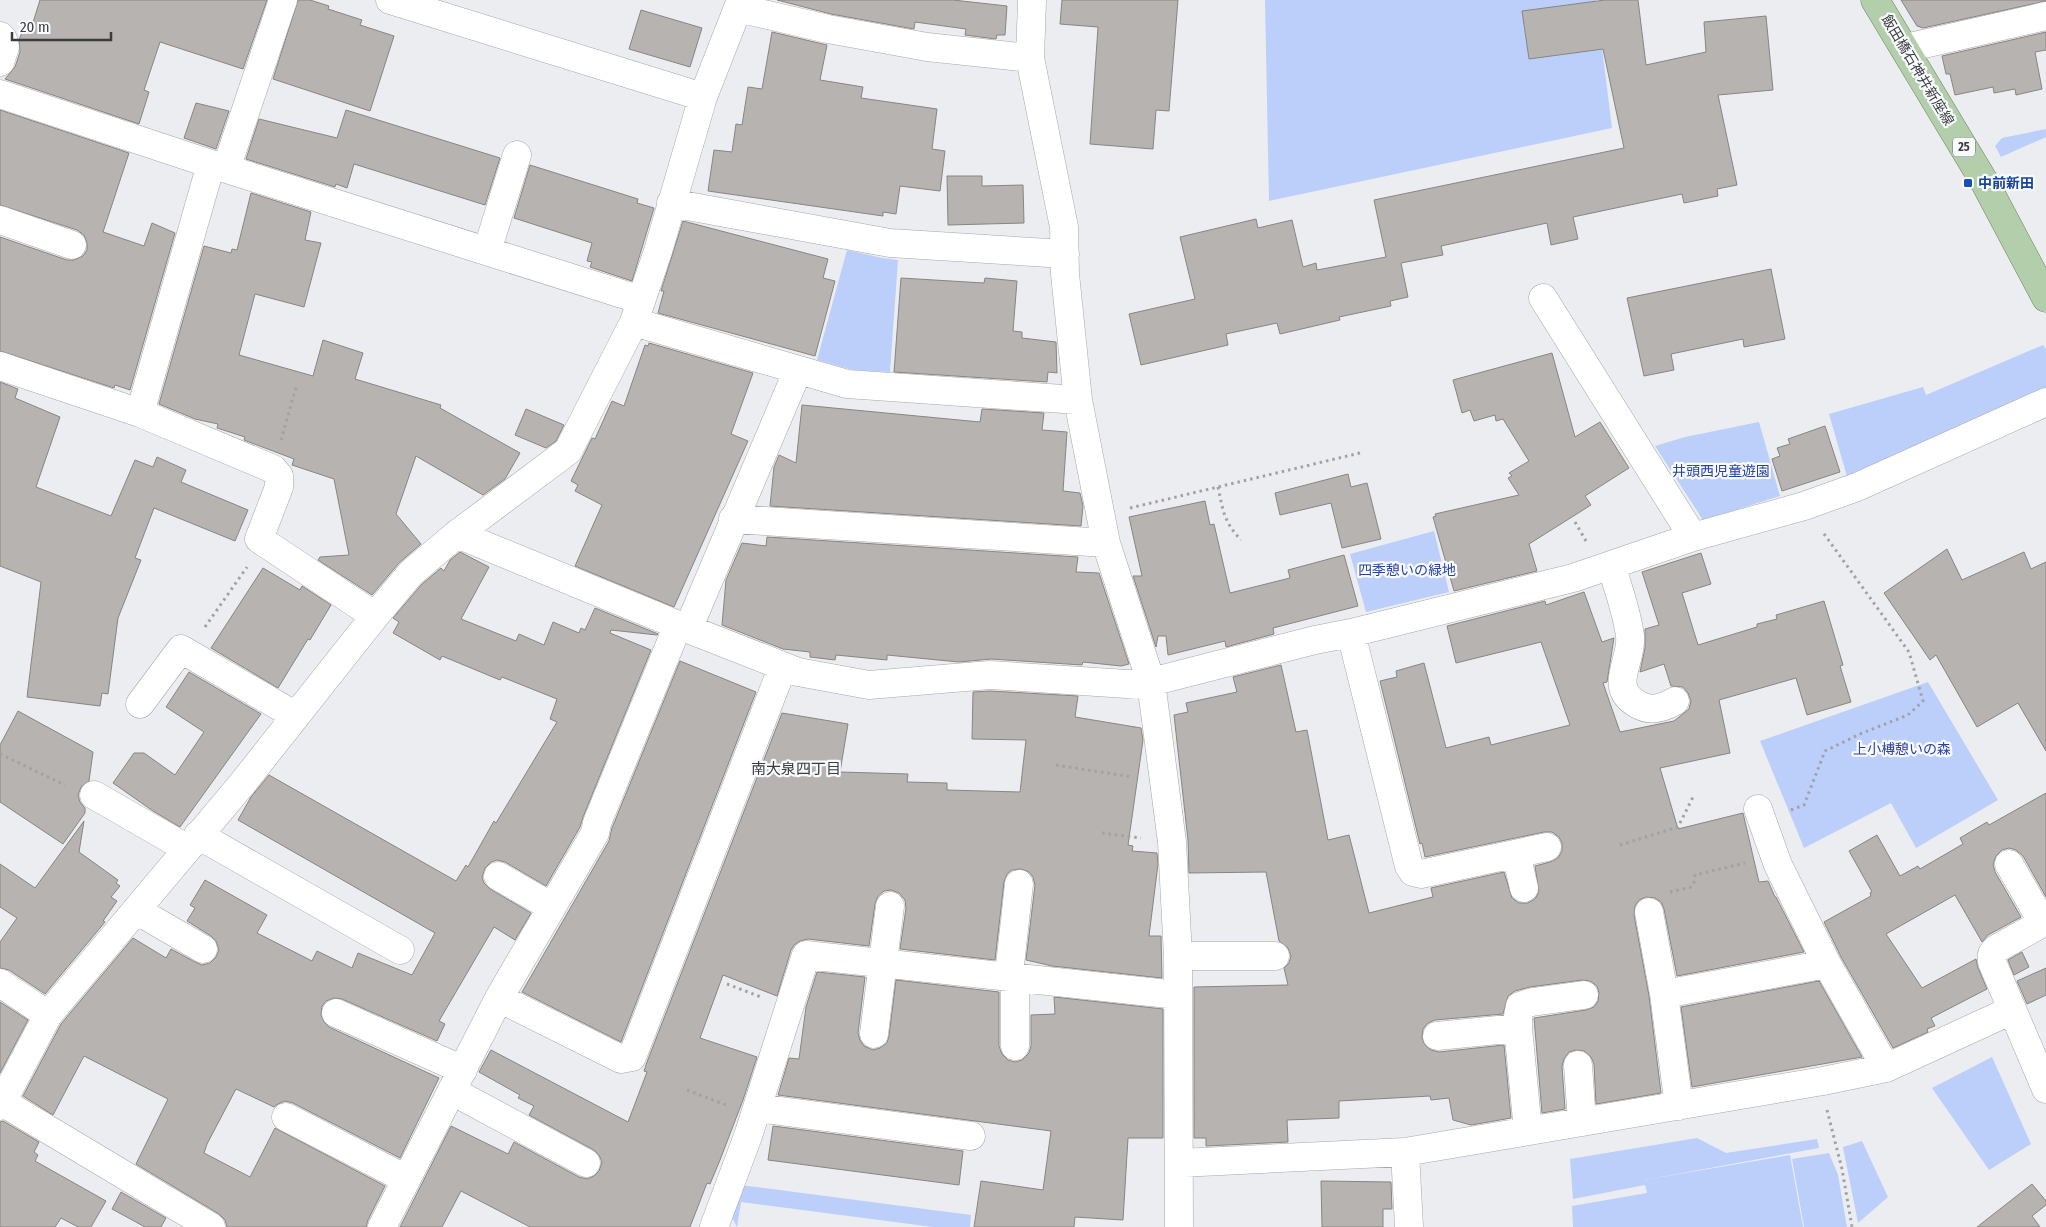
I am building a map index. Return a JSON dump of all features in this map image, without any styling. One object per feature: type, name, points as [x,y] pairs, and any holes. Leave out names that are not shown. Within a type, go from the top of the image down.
[{"type":"main road","name":"飯田橋石神井新座線","points":[[1875,0],[1906,48],[1985,182],[2046,298]]},
{"type":"street","points":[[140,413],[218,166],[283,0]]},
{"type":"street","points":[[390,0],[703,96]]},
{"type":"street","points":[[1032,0],[1030,58],[1064,227],[1078,400],[1106,543],[1151,682],[1172,842],[1178,956],[1179,1227]]},
{"type":"street","points":[[194,1223],[1,1104],[48,1015],[296,716],[374,616],[411,573],[457,534],[568,451],[637,311],[658,251],[703,96],[739,4],[828,29],[927,47],[1030,58]]},
{"type":"street","points":[[1906,48],[2046,16]]},
{"type":"street","points":[[0,36],[3,38],[5,46],[0,62]]},
{"type":"street","points":[[0,94],[487,252],[637,311],[798,370],[847,384],[1078,400]]},
{"type":"street","points":[[487,252],[517,155]]},
{"type":"street","points":[[671,203],[890,243],[1065,254]]},
{"type":"street","points":[[0,220],[72,245]]},
{"type":"street","points":[[1543,298],[1692,537]]},
{"type":"street","points":[[0,366],[140,413],[273,469],[279,476],[278,487],[259,539],[374,616]]},
{"type":"street","points":[[382,1227],[500,998],[595,833],[597,823],[798,370]]},
{"type":"street","points":[[457,534],[798,672],[869,685],[990,675],[1127,684],[1151,682],[1314,640],[1573,578],[1692,537],[1804,506],[1857,487],[2046,402]]},
{"type":"street","points":[[733,519],[1106,543]]},
{"type":"street","points":[[1611,565],[1630,637],[1630,652],[1622,671],[1622,683],[1626,694],[1634,703],[1644,708],[1655,709],[1674,701]]},
{"type":"street","points":[[1351,632],[1409,866],[1413,872],[1420,874],[1548,847]]},
{"type":"street","points":[[140,704],[181,649],[296,716]]},
{"type":"street","points":[[500,998],[621,1059],[632,1057],[783,666]]},
{"type":"street","points":[[94,794],[192,842],[400,950]]},
{"type":"street","points":[[1760,816],[1775,856],[1826,964],[1886,1068]]},
{"type":"street","points":[[1516,854],[1524,888]]},
{"type":"street","points":[[2009,864],[2044,922],[1996,949],[1992,954],[1992,962],[2046,1089]]},
{"type":"street","points":[[498,876],[552,907]]},
{"type":"street","points":[[1015,1046],[1015,989],[1010,965],[1019,884]]},
{"type":"street","points":[[1658,902],[1664,994],[1679,1106]]},
{"type":"street","points":[[874,1034],[890,906]]},
{"type":"street","points":[[136,910],[203,949]]},
{"type":"street","points":[[714,1227],[756,1112],[806,955],[1178,995]]},
{"type":"street","points":[[1178,956],[1276,956]]},
{"type":"street","points":[[1664,994],[1826,964]]},
{"type":"street","points":[[0,983],[48,1015]]},
{"type":"street","points":[[1528,1131],[1518,1028],[1520,1006],[1584,994]]},
{"type":"street","points":[[1180,1163],[1404,1152],[1823,1081],[1886,1068],[2012,1010]]},
{"type":"street","points":[[336,1013],[457,1081],[586,1163]]},
{"type":"street","points":[[1437,1036],[1518,1028]]},
{"type":"street","points":[[1578,1065],[1582,1122]]},
{"type":"street","points":[[756,1112],[971,1136]]},
{"type":"street","points":[[286,1117],[406,1179]]},
{"type":"street","points":[[1404,1152],[1409,1227]]},
{"type":"path","points":[[273,469],[297,384]]},
{"type":"path","points":[[1100,515],[1360,453]]},
{"type":"path","points":[[1218,487],[1225,518],[1230,529],[1242,540]]},
{"type":"path","points":[[1760,816],[1804,805],[1825,751],[1860,734],[1908,715],[1924,701],[1909,652],[1804,506]]},
{"type":"path","points":[[181,649],[209,624],[249,564]]},
{"type":"path","points":[[0,754],[84,794],[94,794]]},
{"type":"path","points":[[1056,765],[1164,782]]},
{"type":"path","points":[[1620,845],[1678,827],[1693,797]]},
{"type":"path","points":[[1102,833],[1172,842]]},
{"type":"path","points":[[1658,902],[1691,887],[1695,875],[1775,856]]},
{"type":"path","points":[[1823,1081],[1829,1124],[1842,1168],[1852,1227]]},
{"type":"path","points":[[687,1090],[756,1112]]},
{"type":"green space","points":[[1265,0],[1596,0],[1612,128],[1269,201]]},
{"type":"green space","points":[[2046,129],[2046,137],[2001,157],[1995,146],[2002,138]]},
{"type":"green space","points":[[847,250],[898,260],[890,372],[853,370],[817,360]]},
{"type":"green space","points":[[2043,345],[2046,349],[2046,389],[1848,480],[1829,414],[1923,387],[1926,395]]},
{"type":"green space","name":"井頭西児童遊園","points":[[1759,422],[1780,496],[1703,520],[1655,446],[1685,437]]},
{"type":"green space","name":"四季憩いの緑地","points":[[1434,531],[1449,592],[1366,612],[1350,554]]},
{"type":"green space","name":"上小榑憩いの森","points":[[1928,682],[1998,800],[1916,848],[1891,803],[1804,848],[1760,741]]},
{"type":"green space","points":[[1992,1057],[2031,1144],[1989,1170],[1932,1088]]},
{"type":"green space","points":[[1697,1138],[1726,1153],[1817,1139],[1819,1148],[1644,1180],[1790,1155],[1803,1227],[1573,1227],[1572,1206],[1647,1193],[1645,1185],[1573,1199],[1570,1159]]},
{"type":"green space","points":[[1862,1141],[1888,1197],[1858,1223],[1843,1147]]},
{"type":"green space","points":[[1829,1153],[1838,1175],[1847,1227],[1804,1227],[1792,1159]]},
{"type":"green space","points":[[740,1185],[971,1215],[970,1227],[933,1227],[741,1202],[737,1227],[730,1213]]},
{"type":"building","points":[[40,0],[267,0],[243,69],[160,42],[144,90],[149,92],[139,124],[5,79],[15,67],[20,52],[19,40],[23,30],[30,32]]},
{"type":"building","points":[[298,0],[310,0],[329,6],[328,9],[362,20],[360,25],[394,36],[370,111],[273,79]]},
{"type":"building","points":[[777,0],[953,0],[1007,6],[1005,35],[997,35],[996,39],[965,35],[966,29],[915,22],[914,29],[831,14]]},
{"type":"building","points":[[1062,0],[1178,0],[1169,111],[1156,110],[1153,149],[1090,144],[1098,27],[1060,24]]},
{"type":"building","points":[[1605,0],[1638,0],[1646,65],[1706,52],[1704,22],[1766,16],[1773,90],[1718,95],[1737,185],[1717,189],[1718,196],[1684,203],[1682,194],[1573,217],[1578,239],[1551,245],[1547,223],[1441,246],[1443,255],[1401,263],[1408,297],[1390,301],[1391,306],[1339,317],[1340,320],[1280,334],[1277,323],[1226,334],[1228,345],[1141,365],[1129,314],[1195,299],[1180,237],[1256,219],[1258,228],[1292,220],[1303,267],[1316,263],[1317,270],[1386,257],[1374,200],[1624,148],[1603,49],[1529,59],[1522,11]]},
{"type":"building","points":[[1901,0],[2046,1],[1923,28],[1917,26]]},
{"type":"building","points":[[641,10],[702,28],[690,67],[629,49]]},
{"type":"building","points":[[772,32],[827,45],[820,80],[863,87],[861,98],[937,109],[932,149],[945,151],[940,191],[900,186],[896,214],[883,212],[883,216],[708,191],[714,150],[732,152],[736,124],[742,125],[748,87],[762,89]]},
{"type":"building","points":[[2046,32],[2046,50],[2035,52],[2042,89],[2016,95],[2015,89],[1994,93],[1993,87],[1955,95],[1950,74],[1946,74],[1942,56]]},
{"type":"building","points":[[196,103],[229,111],[216,149],[184,138]]},
{"type":"building","points":[[0,110],[129,153],[103,232],[144,246],[152,223],[175,233],[130,390],[115,385],[114,388],[0,351],[0,237],[67,260],[74,260],[83,256],[87,250],[87,243],[84,235],[77,230],[0,205]]},
{"type":"building","points":[[346,110],[500,158],[485,205],[354,164],[347,188],[336,184],[335,187],[246,159],[259,119],[337,138]]},
{"type":"building","points":[[530,165],[638,199],[637,203],[654,208],[632,281],[590,267],[592,262],[587,261],[592,243],[514,218]]},
{"type":"building","points":[[947,176],[982,176],[982,186],[1023,185],[1024,223],[948,225]]},
{"type":"building","points":[[251,193],[311,212],[305,240],[321,243],[304,307],[255,294],[239,355],[313,376],[323,340],[363,353],[355,379],[441,405],[440,408],[520,453],[505,479],[483,495],[416,456],[396,514],[421,544],[399,563],[372,595],[318,560],[320,557],[349,555],[334,479],[292,465],[294,459],[244,440],[245,437],[217,428],[218,424],[195,419],[159,404],[204,246],[231,253],[232,249],[237,250]]},
{"type":"building","points":[[683,221],[828,259],[823,278],[835,281],[815,356],[658,313],[664,291],[661,291]]},
{"type":"building","points":[[1771,269],[1785,339],[1744,347],[1743,339],[1671,354],[1674,370],[1644,376],[1627,298]]},
{"type":"building","points":[[901,278],[984,283],[985,278],[1017,281],[1013,331],[1022,332],[1022,338],[1056,342],[1057,373],[1048,372],[1047,382],[894,372]]},
{"type":"building","points":[[649,343],[753,373],[731,434],[748,441],[674,607],[575,566],[602,505],[575,491],[578,485],[571,481],[592,438],[595,439],[612,401],[624,406],[645,345],[648,346]]},
{"type":"building","points":[[1552,353],[1575,437],[1600,422],[1629,468],[1585,496],[1591,505],[1529,544],[1537,571],[1454,591],[1433,517],[1436,516],[1435,514],[1519,495],[1508,478],[1512,476],[1509,473],[1529,461],[1503,419],[1496,421],[1495,415],[1474,421],[1470,410],[1462,413],[1453,380]]},
{"type":"building","points":[[0,382],[18,389],[15,398],[60,417],[36,487],[111,516],[135,460],[153,467],[157,457],[186,470],[181,482],[248,510],[235,541],[154,508],[135,558],[141,560],[118,618],[108,694],[102,693],[100,706],[27,697],[41,582],[0,566]]},
{"type":"building","points":[[802,405],[980,422],[982,409],[1044,413],[1042,430],[1067,432],[1063,491],[1080,493],[1083,506],[1081,526],[770,506],[774,467],[779,455],[796,463]]},
{"type":"building","points":[[526,409],[564,425],[556,441],[546,448],[515,435]]},
{"type":"building","points":[[1825,426],[1840,472],[1782,491],[1772,459],[1780,456],[1777,448],[1790,444],[1788,439]]},
{"type":"building","points":[[1348,474],[1351,487],[1367,483],[1381,539],[1342,548],[1331,503],[1280,515],[1275,493]]},
{"type":"building","points":[[1205,501],[1210,525],[1214,524],[1230,593],[1290,578],[1288,570],[1344,555],[1358,606],[1273,628],[1274,634],[1226,647],[1225,641],[1168,655],[1166,636],[1158,636],[1156,647],[1133,576],[1142,576],[1129,517]]},
{"type":"building","points":[[767,537],[1078,557],[1076,572],[1099,573],[1129,664],[1121,666],[1083,662],[1082,665],[991,659],[959,662],[887,655],[887,660],[836,655],[835,660],[810,657],[810,652],[783,649],[722,625],[726,580],[742,543],[766,546]]},
{"type":"building","points":[[1947,549],[1962,580],[2024,552],[2031,569],[2046,562],[2046,751],[2018,703],[1977,727],[1936,655],[1930,660],[1884,593]]},
{"type":"building","points":[[460,552],[489,567],[461,619],[516,641],[519,634],[544,645],[553,622],[579,633],[581,628],[585,630],[595,608],[658,634],[611,630],[610,633],[651,650],[580,827],[546,886],[505,862],[497,860],[491,862],[485,868],[482,877],[484,883],[490,889],[531,913],[515,940],[494,927],[439,1021],[445,1024],[437,1041],[342,999],[334,998],[326,1001],[322,1006],[321,1015],[329,1027],[439,1078],[400,1158],[293,1103],[285,1101],[274,1107],[236,1089],[207,1144],[204,1153],[250,1177],[275,1128],[385,1186],[366,1227],[227,1227],[225,1220],[219,1214],[136,1164],[168,1099],[84,1056],[53,1115],[23,1096],[61,1024],[133,938],[166,958],[171,949],[202,965],[210,963],[216,957],[219,950],[216,941],[187,921],[195,908],[190,905],[205,880],[267,915],[257,933],[312,961],[317,951],[352,968],[358,953],[412,975],[435,933],[238,820],[251,797],[269,775],[456,881],[466,865],[468,867],[494,821],[496,823],[557,722],[550,719],[557,699],[502,677],[500,680],[442,656],[440,660],[393,633],[399,622],[393,618],[422,584],[441,568],[444,571],[450,560]]},
{"type":"building","points":[[1701,553],[1711,584],[1682,593],[1698,645],[1757,627],[1757,624],[1777,619],[1776,615],[1824,601],[1843,665],[1840,666],[1851,702],[1807,715],[1796,678],[1719,700],[1730,753],[1660,768],[1678,829],[1743,813],[1759,882],[1768,881],[1804,952],[1677,976],[1664,909],[1661,902],[1655,898],[1646,897],[1639,900],[1635,906],[1634,915],[1649,996],[1661,1093],[1596,1104],[1594,1064],[1591,1057],[1584,1051],[1576,1050],[1569,1052],[1562,1066],[1565,1109],[1542,1113],[1534,1018],[1586,1010],[1594,1007],[1598,1001],[1599,993],[1597,986],[1590,981],[1582,980],[1530,987],[1515,991],[1508,996],[1503,1014],[1435,1020],[1428,1023],[1423,1029],[1422,1038],[1425,1045],[1431,1050],[1439,1052],[1504,1045],[1511,1118],[1471,1125],[1453,1120],[1449,1098],[1431,1100],[1430,1096],[1339,1101],[1339,1118],[1287,1120],[1288,1142],[1206,1146],[1206,1138],[1194,1138],[1194,987],[1288,985],[1284,968],[1289,963],[1291,956],[1288,948],[1279,941],[1266,872],[1189,873],[1188,840],[1174,715],[1188,712],[1186,703],[1237,692],[1233,677],[1281,665],[1296,732],[1307,730],[1328,840],[1349,835],[1369,913],[1433,897],[1431,888],[1504,872],[1512,898],[1519,903],[1528,903],[1535,899],[1539,892],[1535,866],[1558,858],[1562,851],[1562,843],[1559,837],[1552,832],[1544,832],[1425,857],[1422,843],[1420,844],[1380,681],[1397,677],[1396,671],[1424,663],[1446,748],[1489,737],[1491,745],[1570,725],[1541,642],[1456,663],[1447,626],[1545,601],[1546,605],[1584,592],[1602,642],[1614,638],[1607,682],[1603,683],[1620,732],[1674,721],[1689,709],[1691,701],[1688,693],[1683,687],[1671,686],[1664,664],[1640,672],[1645,648],[1645,629],[1659,625],[1642,572]]},
{"type":"building","points":[[263,568],[300,590],[302,586],[331,605],[278,688],[211,648]]},
{"type":"building","points":[[680,661],[756,692],[621,1042],[522,992],[609,841],[612,828]]},
{"type":"building","points":[[189,672],[261,714],[180,827],[113,783],[134,753],[144,753],[175,775],[204,732],[166,707]]},
{"type":"building","points":[[990,691],[1078,696],[1075,717],[1141,728],[1143,740],[1128,845],[1133,846],[1132,851],[1157,853],[1158,864],[1149,936],[1161,936],[1162,978],[1052,966],[1026,960],[1035,885],[1033,877],[1029,872],[1021,869],[1012,870],[1007,874],[1004,882],[995,960],[900,949],[906,908],[905,900],[899,893],[891,890],[884,891],[878,896],[875,904],[869,946],[808,939],[800,941],[791,950],[777,996],[723,975],[700,1038],[757,1057],[720,1160],[710,1184],[707,1183],[690,1227],[530,1227],[461,1191],[442,1227],[400,1227],[451,1126],[508,1154],[514,1142],[579,1177],[587,1179],[599,1171],[602,1162],[594,1150],[529,1115],[534,1106],[518,1098],[520,1095],[479,1072],[491,1050],[628,1122],[647,1072],[644,1071],[647,1062],[782,713],[848,724],[840,772],[908,774],[907,782],[947,783],[947,790],[1020,792],[1026,740],[972,739],[973,692]]},
{"type":"building","points":[[18,711],[93,752],[89,781],[81,787],[78,795],[80,802],[85,808],[85,813],[63,844],[0,802],[0,745]]},
{"type":"building","points":[[2046,793],[2046,897],[2023,856],[2016,850],[2009,848],[2002,850],[1996,856],[1993,864],[1995,872],[2021,917],[1988,935],[1982,942],[1955,895],[1886,934],[1922,988],[1976,959],[1987,989],[1931,1018],[1935,1026],[1927,1029],[1928,1032],[1893,1048],[1841,957],[1824,922],[1871,896],[1870,893],[1872,892],[1849,851],[1877,835],[1900,876],[1918,866],[1920,869],[1963,844],[1960,838],[1987,822],[1989,825]]},
{"type":"building","points":[[84,821],[79,852],[118,880],[116,883],[120,886],[111,897],[117,901],[103,921],[105,922],[45,994],[9,970],[0,968],[0,942],[17,918],[0,907],[0,864],[35,888]]},
{"type":"building","points":[[2022,952],[2029,967],[2014,975],[2008,960]]},
{"type":"building","points":[[2046,968],[2046,995],[2027,1004],[2017,981]]},
{"type":"building","points":[[817,972],[865,977],[858,1033],[864,1046],[873,1050],[887,1043],[896,980],[999,992],[999,1046],[1002,1054],[1008,1060],[1015,1062],[1022,1060],[1029,1053],[1031,1046],[1031,1015],[1055,1014],[1054,997],[1163,1009],[1163,1138],[1128,1138],[1123,1220],[1075,1217],[1074,1227],[974,1227],[981,1181],[1043,1190],[1051,1131],[778,1095],[789,1058],[799,1059],[806,1007]]},
{"type":"building","points":[[1819,981],[1862,1057],[1692,1087],[1681,1007]]},
{"type":"building","points":[[0,1002],[28,1020],[0,1073]]},
{"type":"building","points":[[3,1121],[39,1142],[34,1152],[38,1155],[35,1161],[106,1201],[91,1227],[78,1227],[61,1218],[55,1227],[0,1227],[0,1122]]},
{"type":"building","points":[[773,1126],[963,1151],[959,1185],[768,1160]]},
{"type":"building","points":[[1321,1181],[1391,1182],[1392,1209],[1383,1209],[1383,1227],[1322,1227]]},
{"type":"building","points":[[2032,1184],[2046,1201],[2046,1205],[2032,1216],[2040,1227],[1977,1227]]},
{"type":"building","points":[[121,1192],[166,1218],[161,1227],[145,1227],[112,1209]]},
{"type":"place","name":"中前新田","points":[[1968,183]]},
{"type":"district","name":"南大泉四丁目","points":[[796,769]]}]
